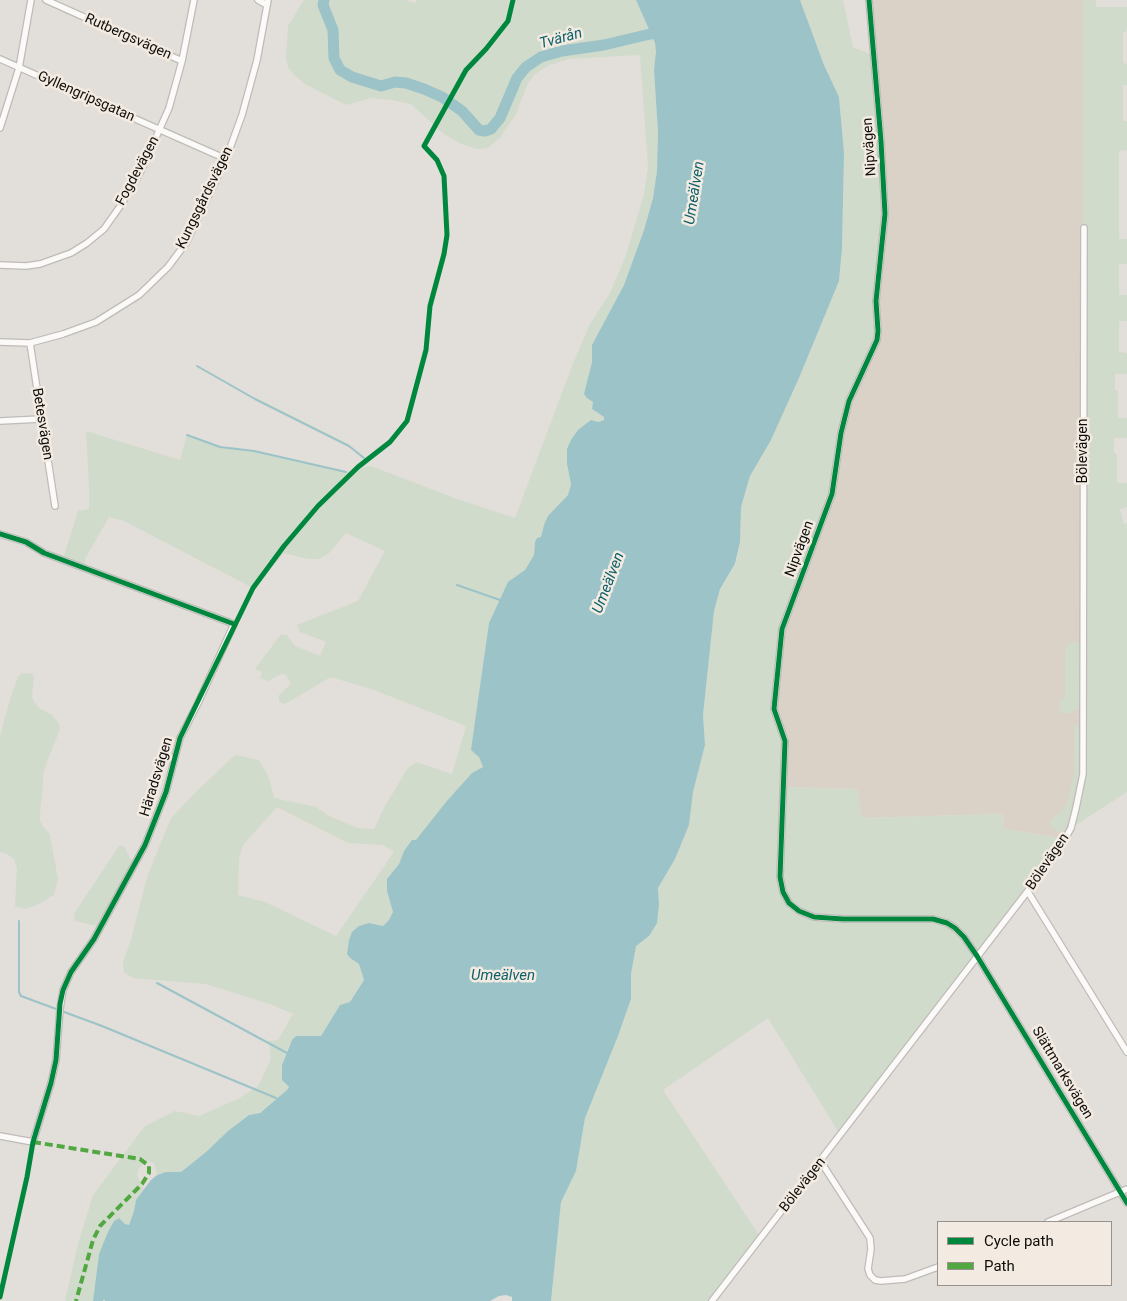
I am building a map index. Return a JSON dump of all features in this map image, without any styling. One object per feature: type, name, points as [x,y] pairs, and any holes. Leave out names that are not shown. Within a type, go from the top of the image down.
[{"type":"street","points":[[0,128],[19,68],[31,0]]},
{"type":"street","name":"Rutbergsvägen","points":[[46,0],[182,61]]},
{"type":"street","name":"Fogdevägen","points":[[0,265],[17,267],[40,264],[71,253],[104,229],[141,171],[169,108],[182,61],[194,0]]},
{"type":"street","points":[[258,0],[268,2]]},
{"type":"street","name":"Nipvägen","points":[[869,0],[885,214],[876,301],[878,331],[877,340],[849,400],[841,433],[832,494],[782,629],[774,708],[785,741],[780,877],[783,892],[788,903],[799,911],[814,917],[843,919],[933,919],[947,923],[955,928],[978,956]]},
{"type":"street","name":"Kungsgårdsvägen","points":[[0,342],[30,343],[64,334],[96,322],[139,295],[168,266],[186,243],[226,159],[242,115],[258,60],[268,2]]},
{"type":"street","name":"Gyllengripsgatan","points":[[0,59],[226,159]]},
{"type":"street","name":"Bölevägen","points":[[712,1301],[1028,892],[1065,839],[1070,828],[1083,774],[1084,228]]},
{"type":"street","name":"Betesvägen","points":[[30,343],[55,506]]},
{"type":"street","points":[[0,420],[41,419]]},
{"type":"street","name":"Häradsvägen","points":[[0,534],[26,542],[44,553],[234,624],[180,738],[166,792],[145,845],[94,939],[71,972],[63,990],[56,1060],[33,1142],[0,1136]]},
{"type":"street","points":[[1028,892],[1127,1052]]},
{"type":"street","name":"Slättmarksvägen","points":[[978,956],[1124,1191],[1127,1203]]},
{"type":"street","points":[[821,1162],[870,1238],[872,1249],[868,1269],[874,1280],[905,1279],[937,1267]]},
{"type":"street","points":[[1050,1221],[1124,1191]]},
{"type":"shaded area","points":[[869,0],[1083,0],[1083,774],[1076,808],[1065,839],[1004,829],[1003,814],[861,818],[857,789],[782,787],[774,709],[782,629],[841,433],[878,272]]},
{"type":"green space","points":[[304,0],[405,0],[415,3],[417,0],[636,0],[655,43],[656,51],[654,70],[658,132],[657,171],[653,198],[644,230],[624,285],[592,345],[593,355],[589,375],[591,400],[593,402],[592,409],[604,417],[604,420],[598,422],[567,464],[571,484],[568,495],[544,525],[541,537],[537,538],[535,542],[534,555],[525,570],[508,583],[489,623],[484,661],[479,757],[483,767],[472,773],[446,802],[416,841],[404,851],[399,864],[387,879],[387,891],[393,912],[389,920],[383,926],[368,923],[349,940],[347,954],[359,964],[364,980],[350,1002],[340,1005],[321,1036],[296,1036],[289,1045],[282,1065],[282,1080],[289,1088],[259,1113],[249,1115],[228,1131],[181,1172],[166,1172],[157,1175],[154,1163],[148,1161],[144,1163],[138,1170],[137,1175],[144,1190],[136,1200],[129,1225],[119,1218],[114,1221],[99,1254],[93,1301],[65,1301],[78,1244],[93,1195],[145,1126],[175,1111],[199,1116],[238,1099],[258,1086],[271,1060],[269,1041],[278,1040],[293,1014],[273,1005],[206,984],[133,978],[124,972],[123,961],[130,943],[148,874],[171,818],[235,755],[259,760],[269,778],[274,798],[316,807],[329,816],[358,828],[374,829],[385,806],[408,768],[416,762],[452,774],[466,726],[374,690],[334,678],[329,678],[285,704],[279,701],[279,695],[291,684],[286,675],[281,674],[268,681],[260,678],[262,672],[255,669],[281,634],[287,635],[295,646],[320,656],[326,642],[300,632],[297,625],[358,601],[385,551],[346,533],[329,553],[319,559],[308,559],[284,553],[253,588],[124,521],[109,517],[85,559],[85,564],[88,568],[63,559],[78,511],[89,509],[86,431],[180,460],[187,435],[220,447],[254,451],[346,472],[371,466],[457,499],[515,518],[572,366],[589,326],[610,293],[625,258],[644,194],[648,167],[640,55],[569,59],[549,65],[534,75],[528,83],[516,114],[500,138],[487,148],[477,149],[461,144],[444,134],[411,104],[371,98],[346,105],[305,84],[288,67],[286,59],[288,26]],"holes":[[[277,807],[348,843],[383,845],[394,852],[336,936],[265,902],[238,895],[239,858],[243,845]]]},
{"type":"green space","points":[[800,0],[843,0],[853,47],[875,56],[885,214],[878,272],[878,331],[849,401],[832,494],[782,629],[774,708],[785,741],[783,787],[857,789],[862,818],[1003,814],[1004,829],[1065,839],[841,1136],[768,1018],[663,1090],[761,1238],[712,1301],[551,1301],[561,1201],[576,1171],[585,1118],[631,999],[631,974],[636,945],[649,936],[659,904],[658,888],[675,859],[689,825],[693,792],[705,745],[703,715],[714,611],[720,589],[736,564],[740,542],[741,507],[750,476],[771,440],[839,281],[842,248],[844,153],[839,97],[824,65]]},
{"type":"green space","points":[[1083,0],[1096,0],[1096,7],[1127,7],[1127,27],[1126,32],[1123,32],[1123,63],[1127,64],[1127,85],[1123,85],[1123,121],[1127,121],[1127,150],[1119,151],[1119,239],[1127,239],[1127,264],[1119,264],[1119,295],[1127,295],[1127,321],[1119,321],[1119,352],[1127,353],[1127,374],[1115,374],[1115,390],[1118,390],[1118,418],[1127,418],[1127,438],[1114,438],[1114,453],[1117,454],[1117,483],[1127,483],[1127,507],[1120,509],[1124,524],[1127,523],[1127,792],[1071,828],[1083,774]]},
{"type":"green space","points":[[1073,642],[1080,644],[1080,708],[1070,713],[1064,713],[1060,710],[1059,706],[1060,700],[1065,698],[1065,649],[1068,644]]},
{"type":"green space","points":[[22,673],[32,674],[34,677],[32,697],[35,703],[39,708],[52,715],[59,724],[60,729],[44,770],[40,814],[40,821],[50,835],[58,879],[54,895],[37,905],[24,909],[15,906],[17,868],[14,859],[0,852],[0,736],[10,699],[18,677]]},
{"type":"green space","points":[[1077,725],[1080,733],[1078,777],[1069,819],[1064,831],[1060,832],[1051,828],[1050,821],[1063,810],[1068,800],[1074,775],[1074,726]]},
{"type":"green space","points":[[119,846],[124,846],[132,862],[97,926],[75,921],[74,914]]},
{"type":"water","name":"Umeälven","points":[[636,0],[800,0],[824,65],[839,97],[844,153],[842,248],[839,281],[771,440],[750,476],[741,507],[740,542],[735,564],[720,589],[714,611],[703,715],[705,745],[693,792],[689,825],[675,859],[658,888],[657,923],[649,936],[636,946],[631,974],[631,999],[585,1118],[576,1171],[561,1202],[551,1301],[512,1301],[512,1297],[506,1295],[499,1296],[490,1301],[105,1301],[104,1299],[103,1301],[93,1301],[99,1254],[108,1232],[114,1221],[119,1218],[129,1225],[136,1200],[151,1180],[157,1175],[166,1172],[181,1172],[228,1131],[249,1115],[260,1113],[287,1090],[289,1087],[282,1080],[282,1065],[292,1040],[296,1036],[321,1036],[340,1005],[350,1002],[364,980],[359,964],[347,954],[352,932],[359,926],[369,923],[383,926],[389,920],[393,912],[387,891],[387,879],[399,864],[404,851],[412,840],[416,840],[472,773],[483,767],[479,757],[471,750],[489,623],[508,582],[525,570],[534,555],[535,542],[537,538],[541,537],[548,516],[568,495],[571,484],[567,464],[567,449],[571,440],[578,430],[591,420],[598,422],[604,420],[604,417],[592,409],[593,402],[584,394],[592,362],[592,345],[624,285],[644,230],[653,198],[657,171],[658,132],[654,70],[656,51],[655,43]]},
{"type":"waterway","name":"Tvärån","points":[[324,0],[323,5],[333,30],[334,58],[340,70],[352,77],[381,86],[395,82],[406,83],[424,89],[442,97],[462,111],[479,130],[485,131],[491,129],[500,118],[517,78],[526,67],[541,57],[562,51],[604,45],[664,32]]},
{"type":"waterway","points":[[197,366],[255,399],[349,446],[364,458]]},
{"type":"waterway","points":[[187,435],[220,447],[254,451],[346,472]]},
{"type":"waterway","points":[[457,585],[500,600]]},
{"type":"waterway","points":[[19,921],[19,992],[21,996],[102,1026],[276,1098]]},
{"type":"waterway","points":[[157,983],[287,1053]]},
{"type":"marked path","points":[[33,1142],[140,1159],[149,1166],[149,1173],[142,1184],[100,1226],[93,1240],[76,1301]]},
{"type":"cycle path","points":[[0,1297],[33,1142],[51,1083],[56,1060],[60,1004],[63,990],[71,972],[94,939],[145,845],[166,792],[180,738],[253,588],[284,546],[318,506],[358,467],[390,442],[407,421],[426,350],[430,306],[444,254],[447,235],[444,176],[437,160],[424,146],[466,70],[486,49],[508,21],[513,0]]},
{"type":"cycle path","points":[[869,0],[885,214],[876,301],[878,331],[877,340],[849,401],[841,433],[832,494],[782,629],[774,709],[785,741],[780,877],[783,892],[789,903],[799,911],[814,917],[843,919],[933,919],[947,923],[955,928],[964,937],[977,956],[1127,1203]]},
{"type":"cycle path","points":[[0,534],[26,542],[44,553],[234,624]]}]
